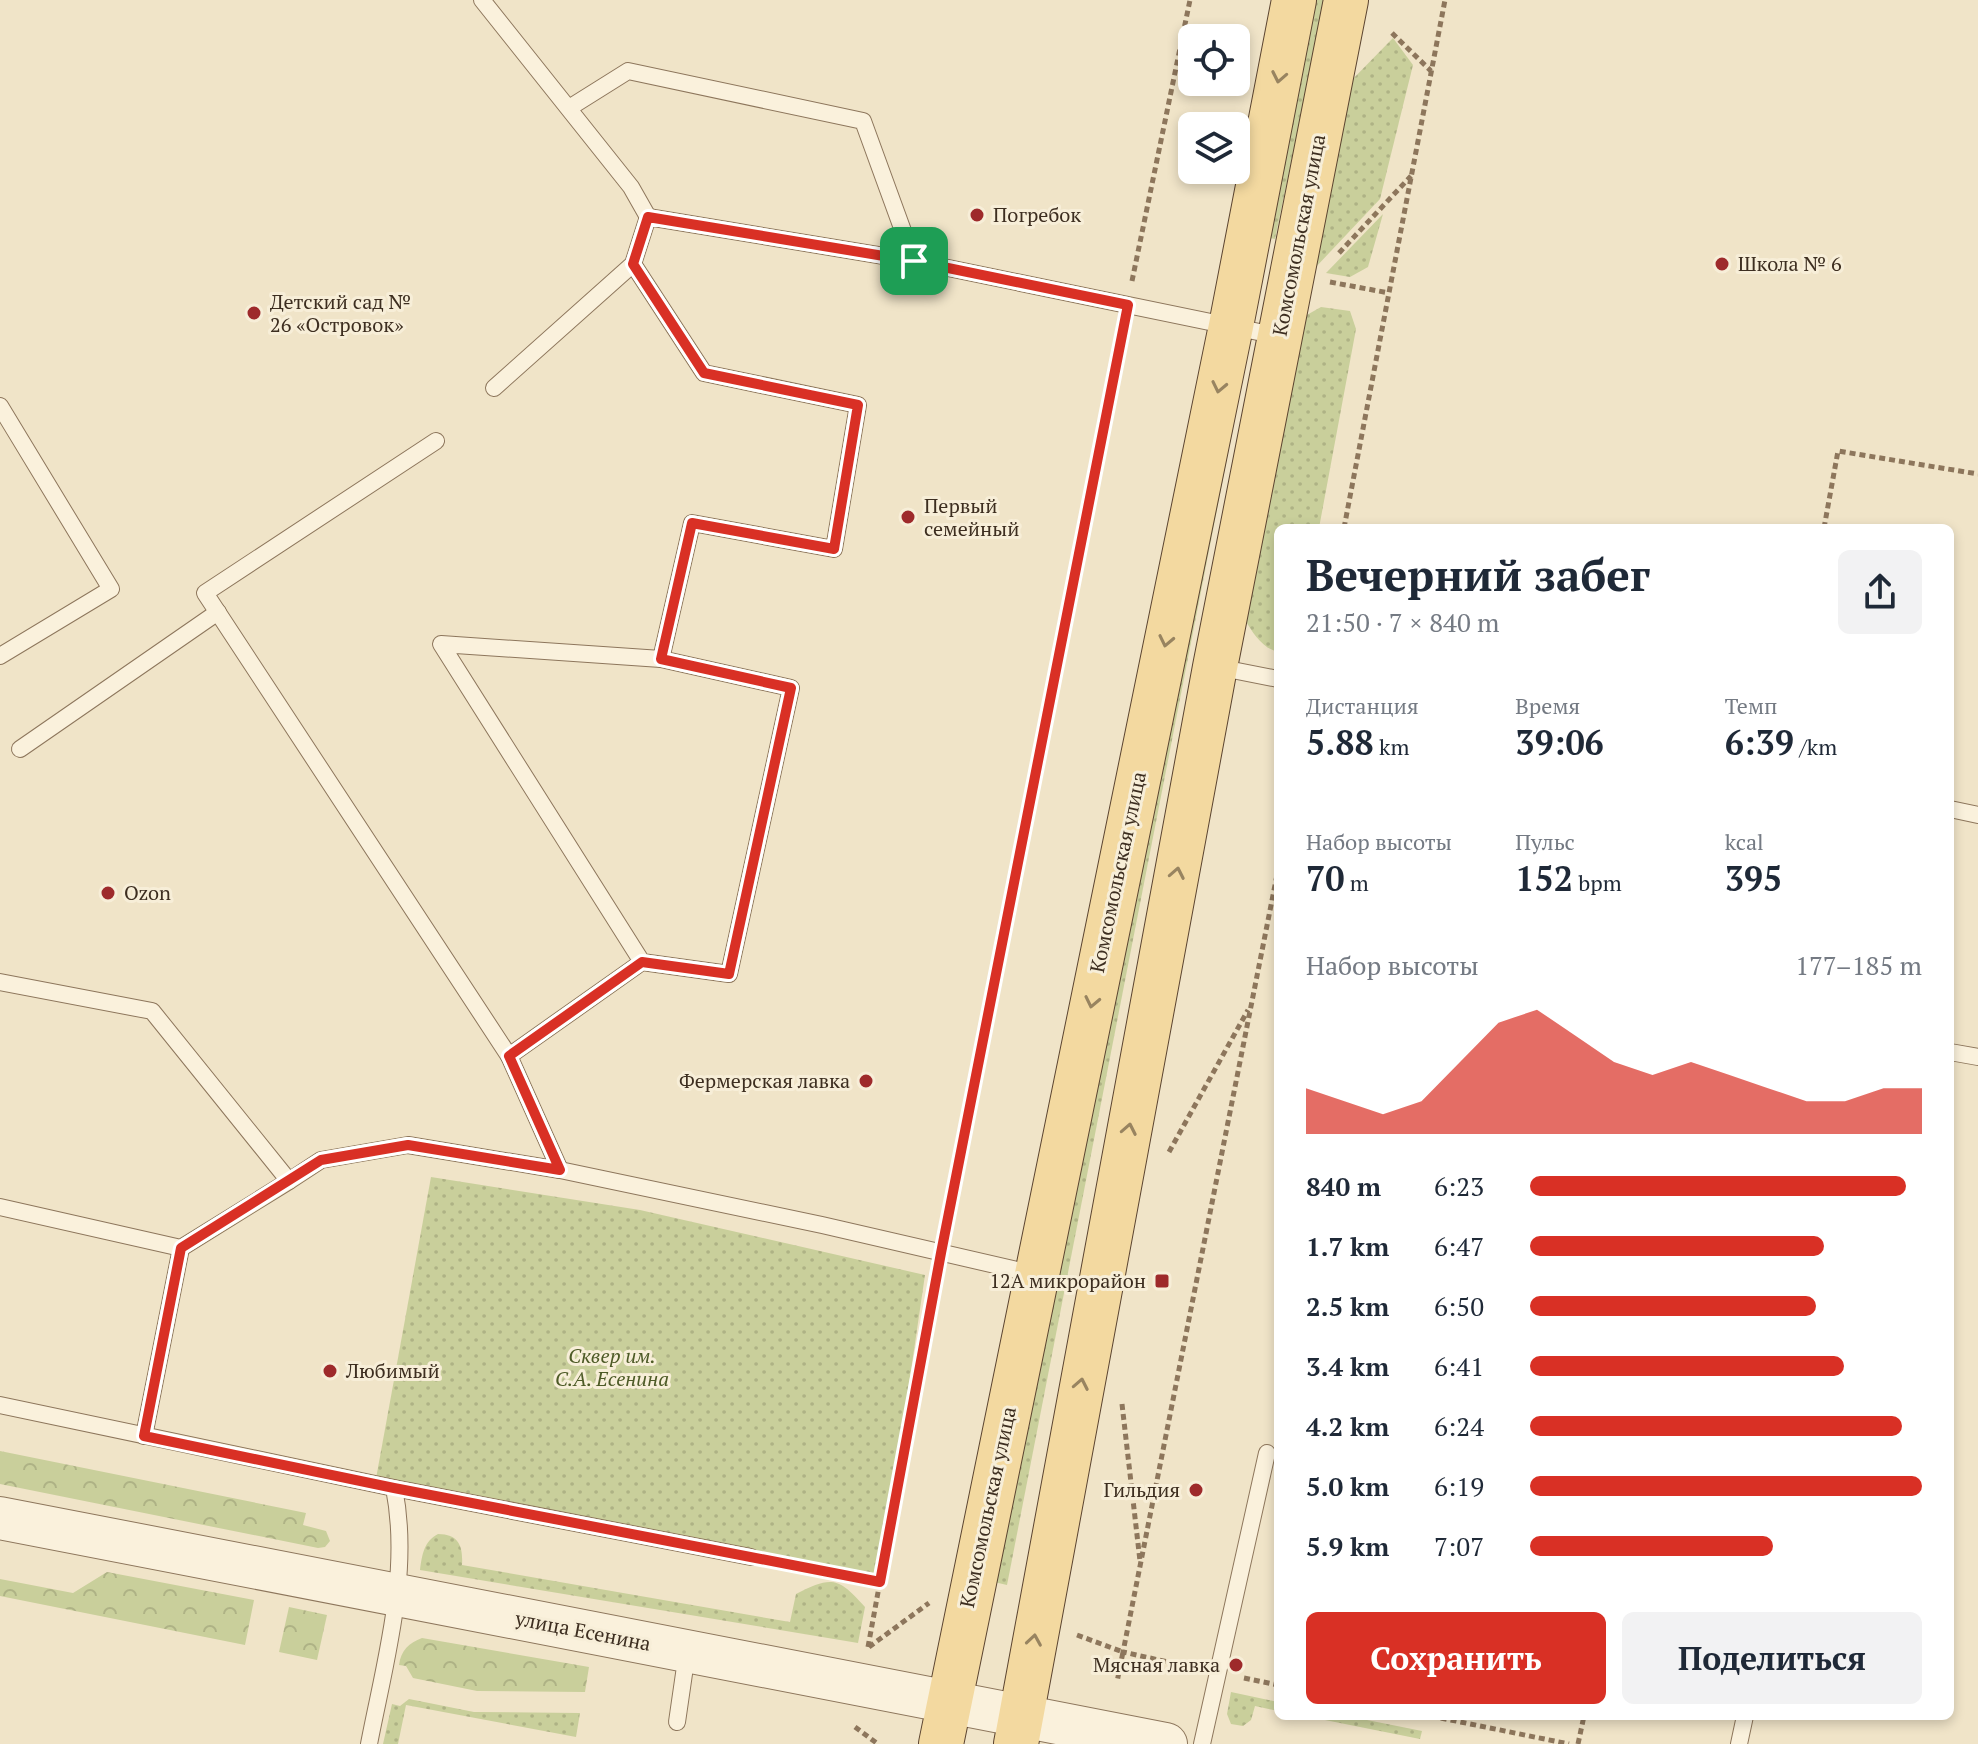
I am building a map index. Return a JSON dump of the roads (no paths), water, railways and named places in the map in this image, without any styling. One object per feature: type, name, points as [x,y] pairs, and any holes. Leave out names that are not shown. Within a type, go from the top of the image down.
[{"type":"main road","name":"Комсомольская улица","points":[[941,1744],[1231,326],[1294,0]]},
{"type":"main road","name":"Комсомольская улица","points":[[1018,1731],[1215,667],[1346,0]]},
{"type":"street","name":"улица Есенина","points":[[0,1518],[949,1701],[1018,1731],[1166,1744]]},
{"type":"lane","points":[[482,0],[631,187],[648,217],[633,264],[494,388]]},
{"type":"lane","points":[[569,108],[628,71],[863,121],[914,261]]},
{"type":"lane","points":[[648,217],[914,261],[1278,336]]},
{"type":"lane","points":[[633,264],[704,373],[858,405],[834,549],[692,523],[661,659]]},
{"type":"lane","points":[[0,406],[111,589],[0,656]]},
{"type":"lane","points":[[436,441],[205,593],[509,1056],[560,1170]]},
{"type":"lane","points":[[20,749],[218,612]]},
{"type":"lane","points":[[509,1056],[642,962],[729,974],[791,688],[661,659],[441,644],[642,962]]},
{"type":"lane","points":[[1215,667],[1274,678]]},
{"type":"lane","points":[[1954,810],[1978,815]]},
{"type":"lane","points":[[0,982],[152,1011],[289,1181]]},
{"type":"lane","points":[[1954,1053],[1978,1057]]},
{"type":"lane","points":[[0,1207],[181,1248],[321,1160],[408,1145],[560,1170],[1035,1274]]},
{"type":"lane","points":[[144,1436],[181,1248]]},
{"type":"lane","points":[[0,1405],[394,1488],[751,1557]]},
{"type":"lane","points":[[1202,1744],[1267,1453]]},
{"type":"lane","points":[[369,1744],[398,1595],[398,1510],[394,1488]]},
{"type":"lane","points":[[677,1722],[687,1652]]},
{"type":"lane","points":[[1739,1744],[1744,1720]]},
{"type":"place","name":"Погребок","points":[[977,215]]},
{"type":"place","name":"Школа № 6","points":[[1722,264]]},
{"type":"place","name":"Детский сад № 26 «Островок»","points":[[254,313]]},
{"type":"place","name":"Первый семейный","points":[[908,517]]},
{"type":"place","name":"Ozon","points":[[108,893]]},
{"type":"place","name":"Фермерская лавка","points":[[866,1081]]},
{"type":"place","name":"12А микрорайон","points":[[1162,1281]]},
{"type":"place","name":"Любимый","points":[[330,1371]]},
{"type":"place","name":"Гильдия","points":[[1196,1490]]},
{"type":"place","name":"Мясная лавка","points":[[1236,1665]]},
{"type":"park label","name":"Сквер им. С.А. Есенина","points":[[612,1368]]}]
